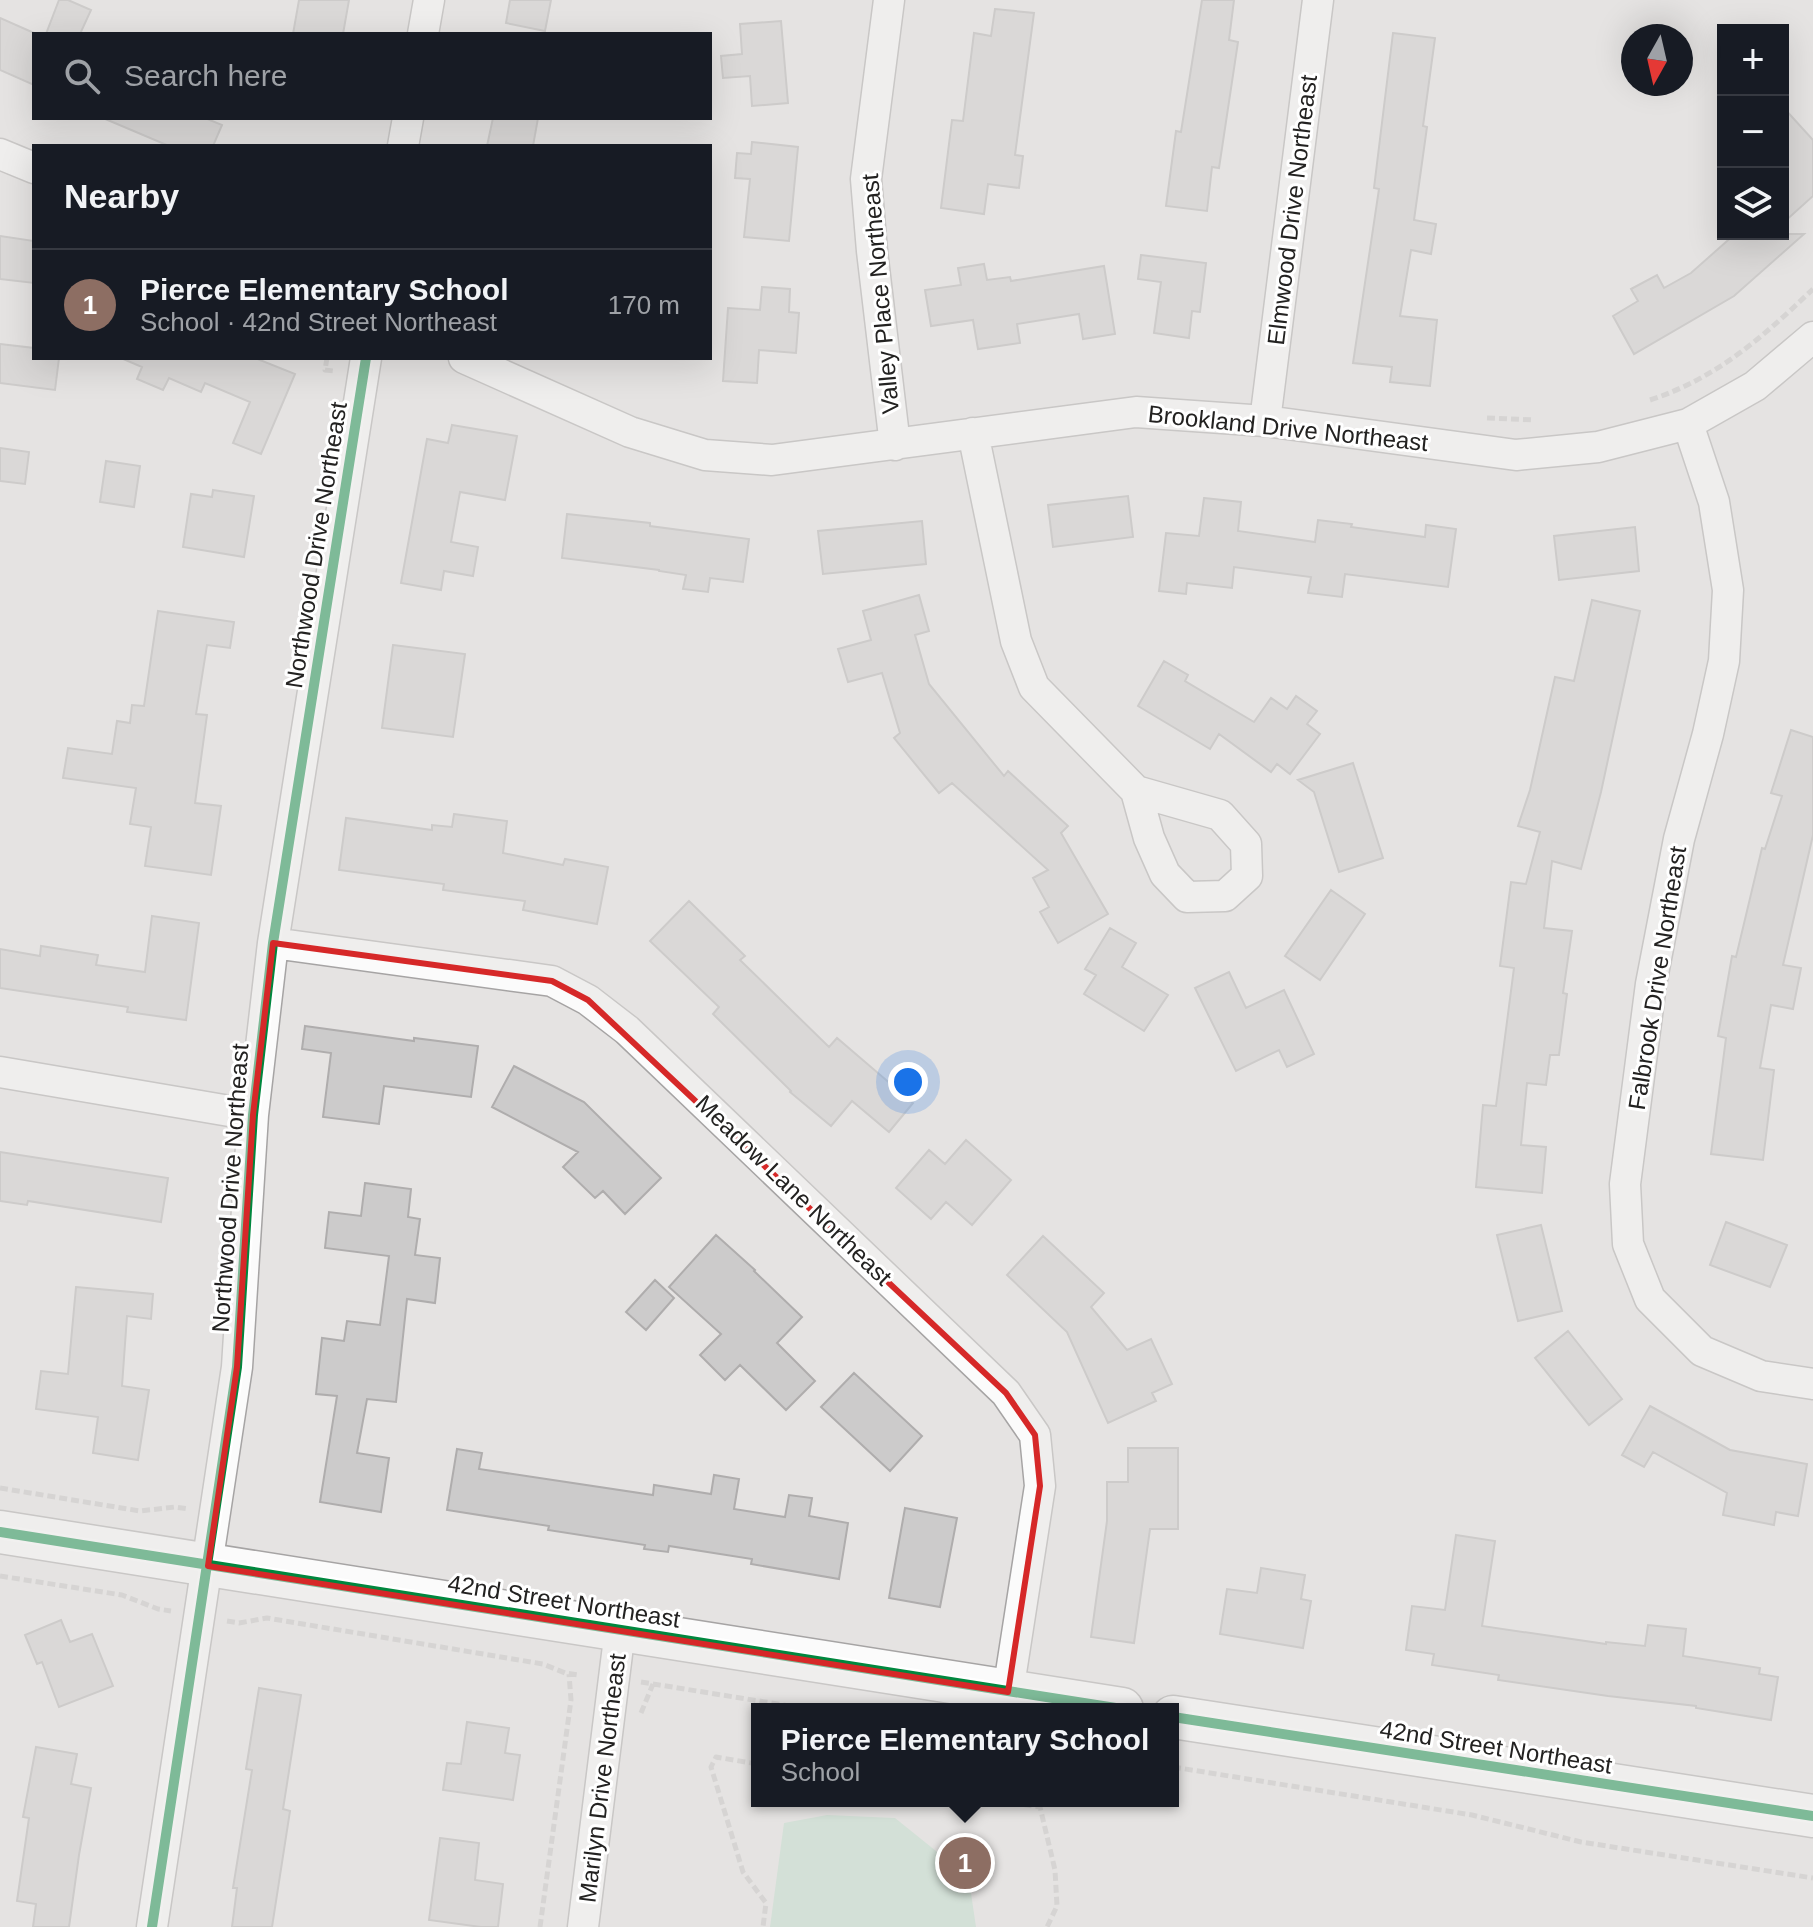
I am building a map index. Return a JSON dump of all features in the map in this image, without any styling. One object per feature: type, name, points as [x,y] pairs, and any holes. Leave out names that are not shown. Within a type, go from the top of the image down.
[{"type":"main road","name":"42nd Street Northeast","points":[[0,1532],[1082,1703]]},
{"type":"main road","name":"42nd Street Northeast","points":[[1179,1718],[1813,1816]]},
{"type":"street","points":[[423,32],[429,0]]},
{"type":"street","name":"Valley Place Northeast","points":[[889,0],[866,179],[895,445]]},
{"type":"street","name":"Elmwood Drive Northeast","points":[[1265,421],[1318,0]]},
{"type":"street","points":[[403,144],[408,120]]},
{"type":"street","points":[[0,154],[32,167]]},
{"type":"street","name":"Brookland Drive Northeast","points":[[468,360],[630,432],[705,455],[772,460],[1136,412],[1265,421],[1516,455],[1598,447],[1688,424],[1755,386],[1813,337]]},
{"type":"street","name":"Northwood Drive Northeast","points":[[152,1927],[237,1367],[253,1115],[273,943],[366,360]]},
{"type":"street","name":"Falbrook Drive Northeast","points":[[1688,424],[1714,502],[1728,590],[1724,661],[1679,839],[1651,984],[1625,1184],[1628,1244],[1650,1299],[1702,1351],[1761,1376],[1813,1384]]},
{"type":"street","points":[[973,433],[1016,641],[1034,687],[1136,791]]},
{"type":"street","name":"Meadow Lane Northeast","points":[[273,943],[552,981],[588,1000],[627,1030],[1006,1393],[1035,1435],[1040,1486],[1008,1692]]},
{"type":"street","points":[[0,1072],[253,1115]]},
{"type":"street","name":"Marilyn Drive Northeast","points":[[583,1927],[620,1630]]},
{"type":"path","points":[[1646,401],[1695,381],[1733,359],[1813,289]]},
{"type":"path","points":[[327,360],[325,370],[334,371]]},
{"type":"path","points":[[1487,418],[1545,420]]},
{"type":"path","points":[[0,1488],[140,1511],[175,1507],[190,1509]]},
{"type":"path","points":[[0,1576],[122,1595],[172,1611]]},
{"type":"path","points":[[226,1620],[239,1623],[267,1618],[543,1664],[579,1675]]},
{"type":"path","points":[[540,1927],[571,1700],[569,1674]]},
{"type":"path","points":[[641,1682],[772,1703]]},
{"type":"path","points":[[751,1763],[716,1757],[711,1767],[743,1872],[766,1903],[763,1927]]},
{"type":"path","points":[[1179,1768],[1472,1815],[1581,1842],[1813,1878]]},
{"type":"path","points":[[1040,1807],[1055,1870],[1057,1906],[1047,1927]]},
{"type":"highlighted area","points":[[273,943],[552,981],[588,1000],[1006,1393],[1035,1435],[1040,1486],[1008,1692],[208,1566],[237,1367],[253,1115]]},
{"type":"green space","points":[[827,1815],[895,1818],[936,1851],[971,1893],[976,1927],[770,1927],[784,1823]]},
{"type":"building","points":[[59,0],[68,0],[91,10],[81,32],[47,32]]},
{"type":"building","points":[[299,0],[349,0],[343,32],[293,32]]},
{"type":"building","points":[[510,0],[551,0],[545,31],[506,23]]},
{"type":"building","points":[[1202,0],[1234,0],[1229,40],[1238,42],[1219,168],[1212,167],[1207,211],[1166,206],[1176,131],[1181,132]]},
{"type":"building","points":[[995,9],[1034,13],[1015,155],[1023,156],[1019,188],[988,184],[984,214],[941,208],[952,120],[963,121],[974,33],[991,36]]},
{"type":"building","points":[[0,18],[32,32],[32,84],[0,70]]},
{"type":"building","points":[[781,21],[788,103],[752,106],[750,76],[723,78],[721,56],[742,54],[740,24]]},
{"type":"building","points":[[1393,33],[1435,38],[1414,220],[1436,224],[1431,254],[1411,250],[1400,316],[1437,320],[1430,386],[1390,382],[1392,367],[1353,363],[1379,189],[1374,188]]},
{"type":"building","points":[[1789,114],[1813,140],[1813,196],[1789,218]]},
{"type":"building","points":[[108,120],[210,120],[222,125],[214,144],[164,144]]},
{"type":"building","points":[[493,120],[538,120],[533,144],[487,144]]},
{"type":"building","points":[[752,142],[798,147],[789,241],[744,237],[750,179],[735,178],[737,153],[751,154]]},
{"type":"building","points":[[1789,234],[1804,234],[1734,296],[1634,354],[1613,316],[1638,301],[1631,289],[1657,275],[1664,288],[1691,273],[1728,240],[1789,240]]},
{"type":"building","points":[[0,236],[32,241],[32,283],[0,279]]},
{"type":"building","points":[[1141,255],[1206,263],[1200,312],[1192,311],[1189,338],[1154,333],[1161,282],[1138,279]]},
{"type":"building","points":[[984,264],[987,280],[1010,277],[1011,281],[1104,266],[1115,334],[1083,339],[1079,314],[1017,324],[1020,343],[978,349],[973,320],[931,326],[925,290],[961,285],[958,268]]},
{"type":"building","points":[[762,287],[790,289],[789,312],[799,313],[796,353],[759,350],[757,383],[723,381],[728,308],[760,310]]},
{"type":"building","points":[[0,344],[32,348],[32,360],[59,360],[55,390],[0,383]]},
{"type":"building","points":[[126,360],[260,360],[295,374],[261,454],[233,443],[250,402],[205,383],[201,392],[169,378],[163,390],[137,379],[142,367]]},
{"type":"building","points":[[452,425],[517,436],[505,500],[460,492],[451,542],[478,547],[473,576],[444,571],[441,590],[401,583],[427,439],[448,443]]},
{"type":"building","points":[[0,448],[29,452],[25,484],[0,481]]},
{"type":"building","points":[[106,461],[140,466],[134,507],[100,502]]},
{"type":"building","points":[[213,490],[254,496],[244,557],[183,547],[191,494],[212,497]]},
{"type":"building","points":[[1128,496],[1133,537],[1053,547],[1048,505]]},
{"type":"building","points":[[1204,498],[1241,502],[1238,531],[1315,542],[1318,520],[1425,537],[1426,525],[1456,529],[1448,587],[1345,574],[1342,597],[1308,593],[1311,577],[1234,567],[1232,588],[1187,583],[1186,594],[1159,591],[1166,533],[1199,536]]},
{"type":"building","points":[[567,514],[749,539],[743,582],[710,578],[708,592],[683,589],[686,575],[562,558]]},
{"type":"building","points":[[922,521],[926,564],[823,574],[818,531]]},
{"type":"building","points":[[1635,527],[1639,571],[1559,580],[1554,536]]},
{"type":"building","points":[[919,595],[929,631],[915,635],[929,684],[1004,776],[1008,771],[1068,826],[1061,833],[1108,914],[1058,943],[1040,912],[1049,907],[1033,878],[1048,870],[952,783],[939,793],[894,738],[900,733],[882,673],[848,682],[838,649],[871,640],[863,611]]},
{"type":"building","points":[[1592,600],[1640,611],[1581,869],[1552,861],[1544,928],[1572,931],[1563,993],[1567,994],[1559,1055],[1550,1055],[1546,1085],[1527,1083],[1521,1145],[1546,1147],[1542,1193],[1476,1187],[1483,1105],[1496,1106],[1514,968],[1500,966],[1511,882],[1526,884],[1540,832],[1518,826],[1530,790],[1555,677],[1574,681]]},
{"type":"building","points":[[158,611],[234,622],[230,648],[207,645],[196,714],[207,715],[195,803],[221,806],[211,875],[145,866],[151,827],[130,824],[136,788],[63,778],[68,748],[112,754],[117,721],[130,723],[132,705],[144,706]]},
{"type":"building","points":[[393,645],[465,654],[453,737],[382,728]]},
{"type":"building","points":[[1164,661],[1188,675],[1185,681],[1254,722],[1271,698],[1287,709],[1296,696],[1317,711],[1307,724],[1320,734],[1290,774],[1277,764],[1271,772],[1219,734],[1210,749],[1138,706]]},
{"type":"building","points":[[1791,730],[1813,737],[1813,835],[1783,965],[1801,968],[1793,1009],[1771,1005],[1760,1068],[1774,1070],[1763,1160],[1711,1154],[1726,1038],[1718,1036],[1732,956],[1736,957],[1762,848],[1765,849],[1782,796],[1771,793]]},
{"type":"building","points":[[1353,763],[1383,858],[1339,872],[1314,792],[1298,780]]},
{"type":"building","points":[[454,814],[507,821],[503,853],[563,865],[565,859],[608,867],[597,924],[523,910],[525,901],[443,890],[444,884],[339,870],[346,818],[432,830],[432,825],[452,827]]},
{"type":"building","points":[[1331,890],[1365,914],[1320,980],[1285,956]]},
{"type":"building","points":[[689,901],[745,956],[740,960],[829,1047],[837,1038],[913,1103],[889,1132],[852,1101],[831,1126],[790,1092],[713,1014],[719,1007],[650,941]]},
{"type":"building","points":[[152,916],[199,923],[186,1020],[127,1012],[128,1007],[0,988],[0,949],[40,956],[41,946],[98,955],[96,965],[145,972]]},
{"type":"building","points":[[1110,928],[1136,943],[1122,967],[1168,995],[1144,1031],[1084,994],[1096,975],[1085,969]]},
{"type":"building","points":[[1229,972],[1246,1008],[1284,990],[1314,1054],[1287,1067],[1279,1050],[1236,1071],[1195,988]]},
{"type":"building","points":[[305,1026],[478,1046],[471,1097],[384,1086],[379,1124],[323,1117],[331,1053],[302,1049]]},
{"type":"building","points":[[514,1066],[584,1102],[661,1178],[625,1214],[603,1191],[595,1198],[563,1167],[578,1152],[492,1107]]},
{"type":"building","points":[[966,1140],[1011,1180],[972,1225],[946,1202],[931,1219],[896,1188],[929,1150],[945,1164]]},
{"type":"building","points":[[0,1152],[168,1178],[161,1222],[28,1201],[27,1205],[0,1201]]},
{"type":"building","points":[[365,1183],[411,1189],[408,1217],[420,1219],[415,1255],[440,1258],[435,1303],[407,1299],[396,1402],[367,1399],[357,1453],[389,1458],[381,1512],[320,1502],[337,1396],[316,1394],[322,1338],[344,1341],[347,1321],[380,1325],[389,1256],[325,1248],[329,1212],[361,1216]]},
{"type":"building","points":[[1726,1222],[1787,1245],[1770,1287],[1710,1265]]},
{"type":"building","points":[[1541,1225],[1562,1311],[1518,1321],[1497,1235]]},
{"type":"building","points":[[716,1235],[802,1317],[777,1343],[815,1381],[786,1410],[740,1365],[725,1380],[700,1355],[721,1334],[669,1287]]},
{"type":"building","points":[[1043,1236],[1104,1293],[1091,1307],[1127,1350],[1151,1339],[1172,1384],[1152,1393],[1156,1401],[1108,1423],[1067,1332],[1007,1275]]},
{"type":"building","points":[[655,1280],[674,1298],[646,1330],[626,1312]]},
{"type":"building","points":[[76,1287],[153,1294],[151,1319],[127,1316],[122,1386],[149,1390],[138,1460],[93,1453],[98,1417],[36,1409],[41,1371],[68,1374]]},
{"type":"building","points":[[1568,1331],[1622,1399],[1589,1425],[1535,1358]]},
{"type":"building","points":[[854,1373],[922,1436],[890,1471],[821,1407]]},
{"type":"building","points":[[1650,1406],[1730,1450],[1807,1464],[1798,1516],[1776,1512],[1774,1525],[1723,1515],[1727,1493],[1653,1452],[1644,1467],[1622,1455]]},
{"type":"building","points":[[1128,1448],[1178,1448],[1178,1529],[1150,1529],[1134,1643],[1091,1637],[1107,1521],[1107,1482],[1128,1482]]},
{"type":"building","points":[[457,1449],[482,1453],[479,1469],[653,1495],[654,1485],[711,1494],[714,1475],[739,1479],[734,1509],[785,1517],[789,1495],[812,1498],[809,1516],[848,1523],[839,1579],[751,1564],[752,1559],[669,1546],[668,1552],[644,1549],[645,1545],[447,1510]]},
{"type":"building","points":[[905,1508],[957,1518],[940,1607],[889,1598]]},
{"type":"building","points":[[1456,1535],[1495,1541],[1482,1626],[1606,1644],[1645,1646],[1648,1625],[1686,1629],[1683,1656],[1760,1668],[1759,1674],[1778,1677],[1771,1720],[1696,1706],[1498,1680],[1499,1675],[1432,1665],[1434,1654],[1406,1650],[1412,1606],[1445,1610]]},
{"type":"building","points":[[1261,1568],[1305,1575],[1301,1599],[1311,1601],[1303,1648],[1220,1634],[1227,1589],[1257,1593]]},
{"type":"building","points":[[61,1620],[70,1642],[92,1634],[113,1686],[59,1707],[42,1662],[37,1664],[25,1635]]},
{"type":"building","points":[[259,1688],[301,1695],[283,1809],[290,1811],[272,1927],[232,1927],[237,1888],[233,1888],[252,1770],[246,1769]]},
{"type":"building","points":[[467,1722],[509,1728],[505,1753],[520,1755],[513,1800],[443,1790],[447,1763],[461,1764]]},
{"type":"building","points":[[36,1747],[77,1754],[71,1784],[91,1788],[69,1927],[33,1927],[36,1904],[17,1901],[29,1818],[23,1817]]},
{"type":"building","points":[[440,1838],[479,1843],[475,1880],[503,1884],[498,1927],[429,1920]]},
{"type":"cycle path","points":[[152,1927],[237,1367],[253,1115],[273,943],[366,360]]},
{"type":"cycle path","points":[[0,1532],[1084,1703]]},
{"type":"cycle path","points":[[1179,1718],[1813,1816]]},
{"type":"place","name":"Pierce Elementary School","points":[[965,1863]]}]
